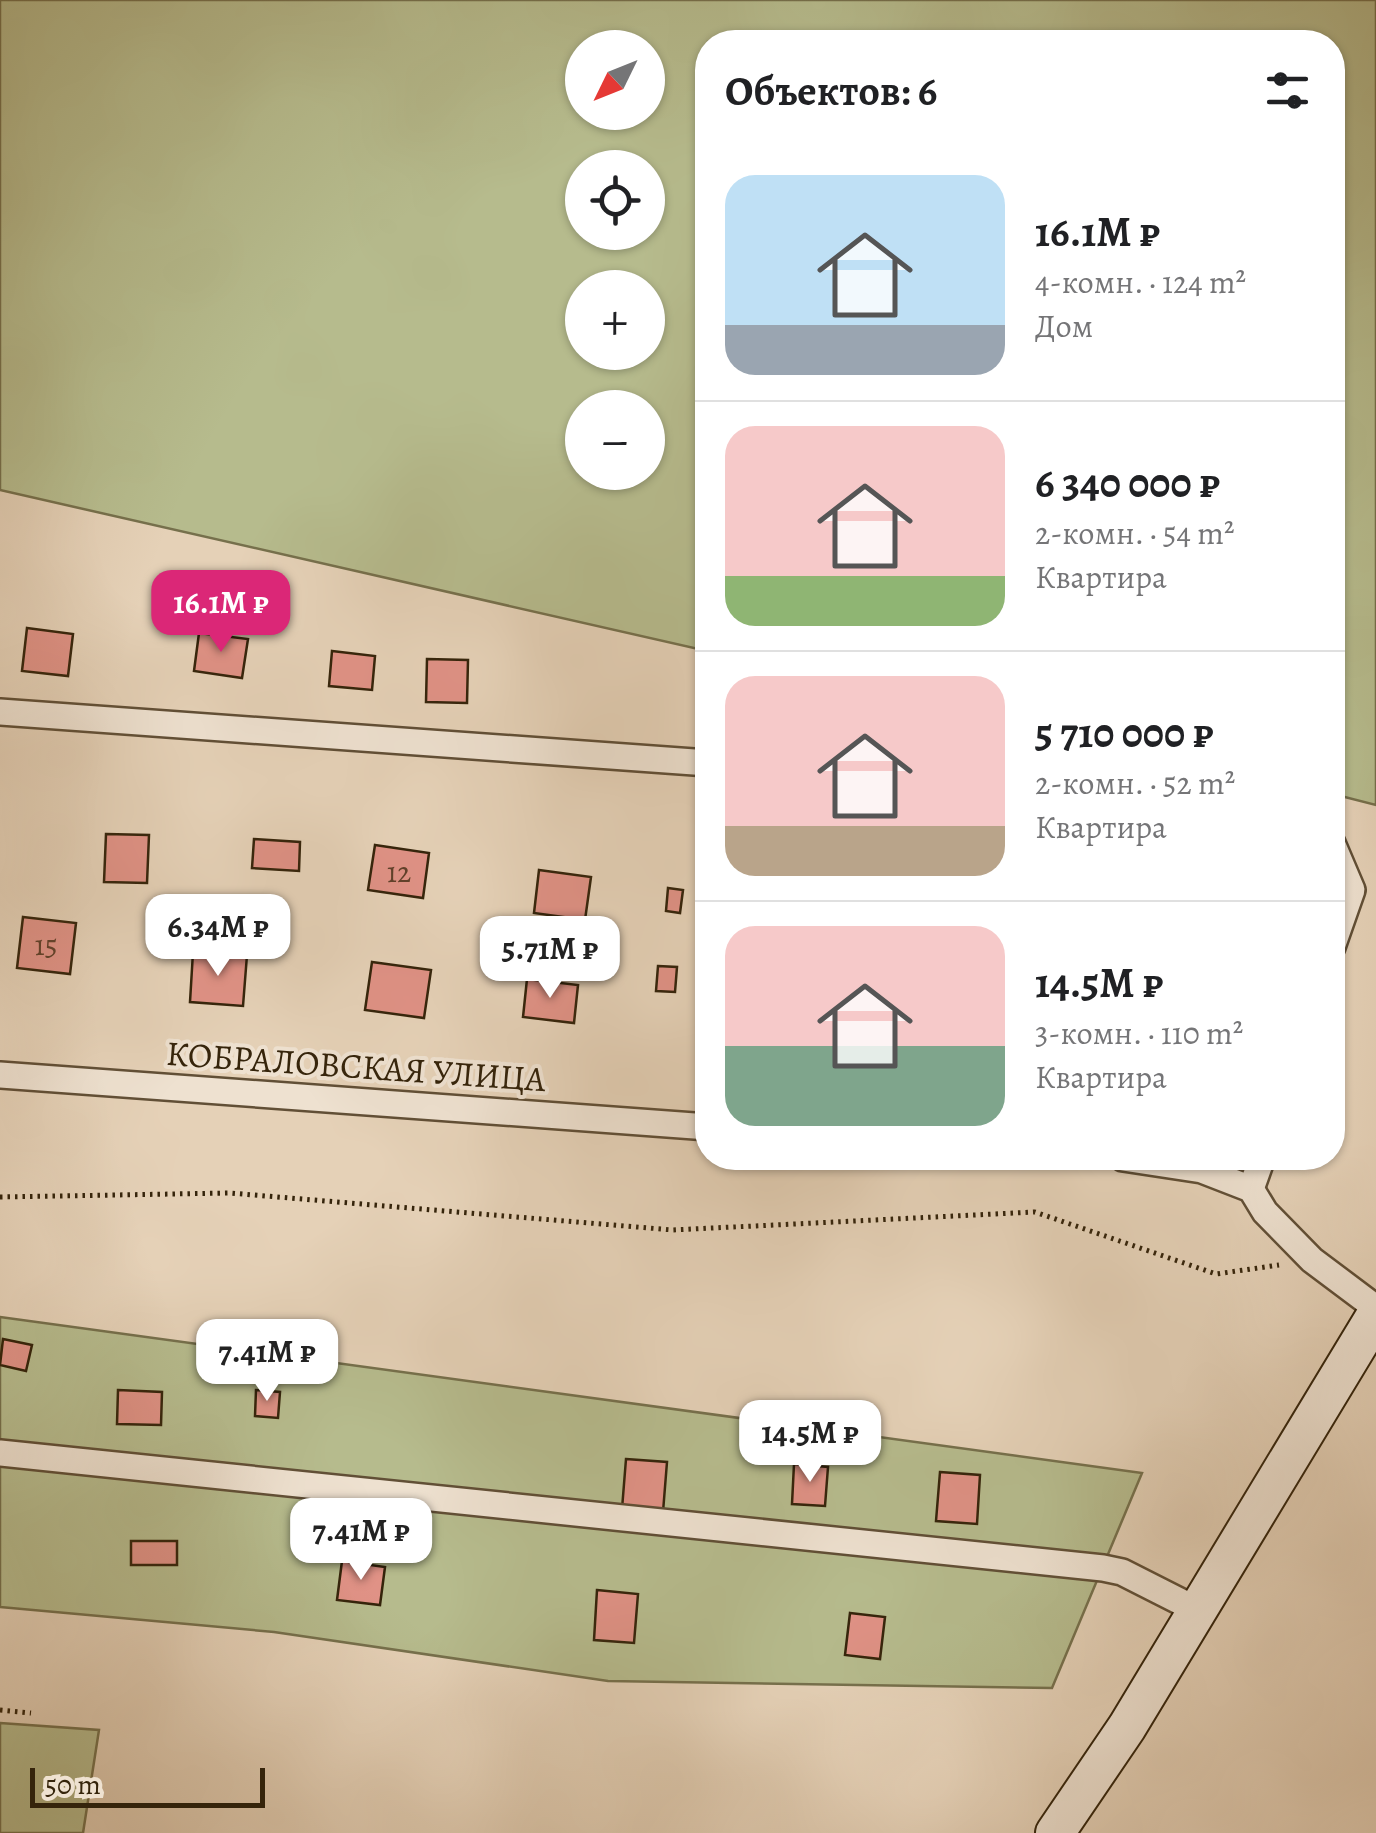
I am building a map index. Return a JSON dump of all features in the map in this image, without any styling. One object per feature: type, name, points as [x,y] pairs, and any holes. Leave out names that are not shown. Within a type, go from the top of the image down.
[{"type":"street","points":[[0,712],[695,761]]},
{"type":"street","points":[[1345,874],[1352,890],[1345,910]]},
{"type":"street","name":"КОБРАЛОВСКАЯ УЛИЦА","points":[[0,1075],[695,1126]]},
{"type":"street","points":[[1055,1833],[1197,1610],[1376,1312],[1312,1260],[1265,1212],[1252,1188],[1202,1170]]},
{"type":"street","points":[[1252,1188],[1258,1170]]},
{"type":"street","points":[[0,1453],[1103,1568],[1122,1572],[1197,1610]]},
{"type":"path","points":[[0,1198],[230,1193],[673,1230],[1035,1212],[1216,1274],[1312,1260]]},
{"type":"path","points":[[0,1710],[31,1713]]},
{"type":"green space","points":[[0,0],[1376,0],[1376,805],[1345,797],[1345,30],[695,30],[695,648],[0,490]]},
{"type":"green space","points":[[0,1317],[1142,1473],[1052,1688],[608,1681],[274,1632],[0,1607]]},
{"type":"green space","points":[[0,1723],[99,1730],[83,1833],[0,1833]]},
{"type":"building","points":[[27,628],[73,634],[68,676],[22,671]]},
{"type":"building","points":[[199,633],[248,639],[242,678],[194,671]]},
{"type":"building","points":[[332,651],[375,656],[372,690],[329,686]]},
{"type":"building","points":[[427,659],[468,660],[467,703],[426,702]]},
{"type":"building","points":[[106,834],[149,835],[147,883],[104,882]]},
{"type":"building","points":[[254,839],[300,842],[299,871],[252,868]]},
{"type":"building","points":[[375,845],[429,853],[423,898],[368,890]]},
{"type":"building","points":[[539,870],[591,877],[585,920],[534,913]]},
{"type":"building","points":[[668,888],[683,890],[680,913],[666,911]]},
{"type":"building","points":[[23,917],[76,923],[70,974],[17,968]]},
{"type":"building","points":[[193,952],[247,955],[243,1006],[190,1002]]},
{"type":"building","points":[[372,962],[431,970],[424,1018],[365,1010]]},
{"type":"building","points":[[658,966],[677,967],[675,992],[656,991]]},
{"type":"building","points":[[527,979],[578,985],[574,1023],[523,1017]]},
{"type":"building","points":[[3,1339],[32,1345],[26,1371],[0,1365]]},
{"type":"building","points":[[118,1390],[162,1392],[161,1425],[117,1424]]},
{"type":"building","points":[[256,1390],[280,1392],[278,1418],[255,1416]]},
{"type":"building","points":[[626,1459],[667,1462],[663,1512],[622,1509]]},
{"type":"building","points":[[794,1464],[828,1467],[825,1506],[792,1504]]},
{"type":"building","points":[[940,1472],[980,1475],[977,1524],[936,1521]]},
{"type":"building","points":[[131,1541],[177,1541],[177,1565],[131,1565]]},
{"type":"building","points":[[342,1561],[385,1567],[380,1605],[337,1600]]},
{"type":"building","points":[[597,1590],[638,1594],[634,1643],[594,1640]]},
{"type":"building","points":[[850,1613],[885,1617],[880,1659],[845,1655]]}]
